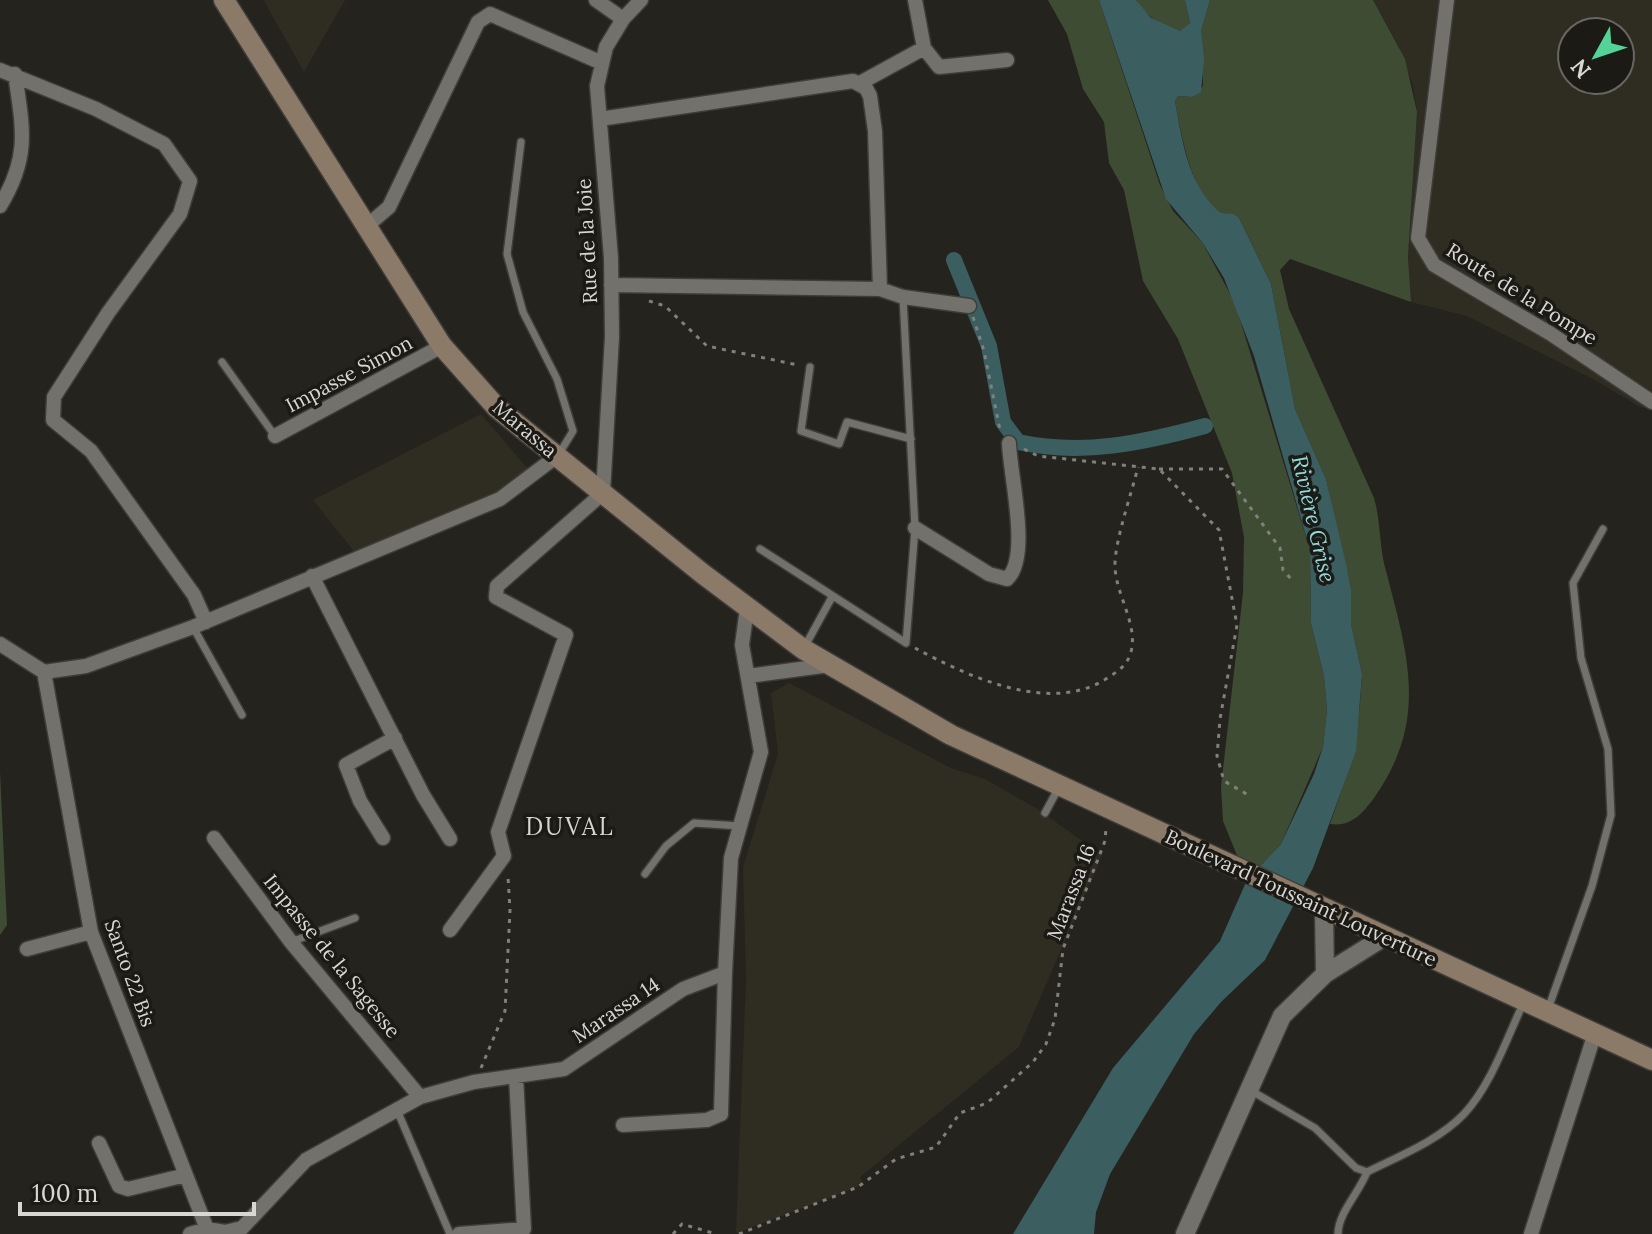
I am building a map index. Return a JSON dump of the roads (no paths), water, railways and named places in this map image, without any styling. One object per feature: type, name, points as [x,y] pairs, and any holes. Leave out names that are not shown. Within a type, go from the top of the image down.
[{"type":"main road","name":"Marassa","points":[[224,0],[442,346],[497,408],[747,608],[803,649],[951,735]]},
{"type":"main road","name":"Boulevard Toussaint Louverture","points":[[951,735],[1546,1014],[1652,1060]]},
{"type":"street","points":[[596,0],[623,19]]},
{"type":"street","name":"Rue de la Joie","points":[[603,493],[612,371],[611,287],[597,86],[606,47],[623,19],[641,0]]},
{"type":"street","points":[[915,0],[924,48],[939,67],[1007,60]]},
{"type":"street","name":"Route de la Pompe","points":[[1447,0],[1418,238],[1434,265],[1551,334],[1652,402]]},
{"type":"street","points":[[367,226],[389,207],[478,22],[486,16],[490,14],[602,63]]},
{"type":"street","points":[[860,83],[924,48]]},
{"type":"street","points":[[0,206],[13,185],[24,141],[7,72]]},
{"type":"street","points":[[7,72],[164,144],[190,181],[180,214],[108,313],[54,397],[53,420],[91,451],[194,595],[200,625]]},
{"type":"street","points":[[600,119],[853,81],[860,83],[870,96],[875,131],[880,289]]},
{"type":"street","points":[[611,287],[838,286],[880,289],[903,297],[969,306]]},
{"type":"street","name":"Impasse Simon","points":[[275,436],[442,346]]},
{"type":"street","points":[[915,528],[989,574],[1007,579],[1014,573],[1020,541],[1009,443]]},
{"type":"street","points":[[0,644],[44,672],[86,666],[200,625],[500,499],[557,456]]},
{"type":"street","points":[[450,930],[504,856],[498,832],[566,635],[496,597],[497,586],[603,493]]},
{"type":"street","points":[[312,576],[423,795],[450,839]]},
{"type":"street","points":[[623,1125],[707,1120],[721,1114],[731,858],[761,752],[742,645],[747,608]]},
{"type":"street","points":[[748,676],[830,665]]},
{"type":"street","name":"Santo 22 Bis","points":[[44,672],[91,932],[207,1229]]},
{"type":"street","points":[[383,838],[360,801],[346,765],[395,738]]},
{"type":"street","name":"Impasse de la Sagesse","points":[[214,838],[291,942],[420,1097]]},
{"type":"street","points":[[1320,909],[1325,974]]},
{"type":"street","points":[[27,949],[91,932]]},
{"type":"street","points":[[1185,1234],[1282,1016],[1325,974],[1384,937]]},
{"type":"street","name":"Marassa 14","points":[[190,1234],[207,1229],[225,1232],[242,1228],[306,1160],[420,1097],[474,1082],[564,1069],[683,989],[725,973]]},
{"type":"street","points":[[1531,1234],[1594,1036]]},
{"type":"street","points":[[459,1234],[524,1229],[516,1076]]},
{"type":"street","points":[[99,1143],[119,1186],[128,1189],[186,1175]]},
{"type":"lane","points":[[521,142],[507,254],[523,312],[568,407],[573,431],[557,456]]},
{"type":"lane","points":[[760,549],[906,643],[915,528],[903,297]]},
{"type":"lane","points":[[222,362],[275,436]]},
{"type":"lane","points":[[810,367],[801,431],[839,444],[847,422],[911,439]]},
{"type":"lane","points":[[1546,1014],[1592,886],[1611,815],[1608,749],[1581,658],[1573,583],[1603,529]]},
{"type":"lane","points":[[803,649],[832,597]]},
{"type":"lane","points":[[200,625],[242,715]]},
{"type":"lane","points":[[1045,813],[1060,787]]},
{"type":"lane","points":[[645,874],[666,846],[694,823],[740,826]]},
{"type":"lane","points":[[291,942],[355,918]]},
{"type":"lane","points":[[1338,1234],[1338,1221],[1358,1195],[1367,1172],[1447,1129],[1464,1114],[1482,1088],[1524,1002]]},
{"type":"lane","points":[[1247,1089],[1315,1128],[1356,1168],[1367,1172]]},
{"type":"lane","points":[[397,1110],[450,1234]]},
{"type":"water","name":"Rivière Grise","points":[[1099,0],[1136,0],[1151,18],[1180,31],[1190,23],[1185,0],[1210,0],[1201,31],[1204,59],[1201,92],[1192,97],[1178,96],[1175,101],[1183,145],[1192,173],[1207,199],[1222,213],[1239,218],[1271,284],[1295,409],[1326,479],[1346,564],[1351,590],[1351,624],[1362,674],[1356,751],[1313,868],[1265,960],[1221,1002],[1194,1034],[1110,1174],[1096,1212],[1094,1234],[1013,1234],[1113,1068],[1220,941],[1247,880],[1281,844],[1314,774],[1323,747],[1327,710],[1324,676],[1311,623],[1310,550],[1254,356],[1224,278],[1202,242],[1166,199]]},
{"type":"waterway","points":[[954,260],[989,346],[1003,422],[1018,442],[1089,448],[1158,438],[1205,426]]},
{"type":"district","name":"DUVAL","points":[[570,827]]}]
